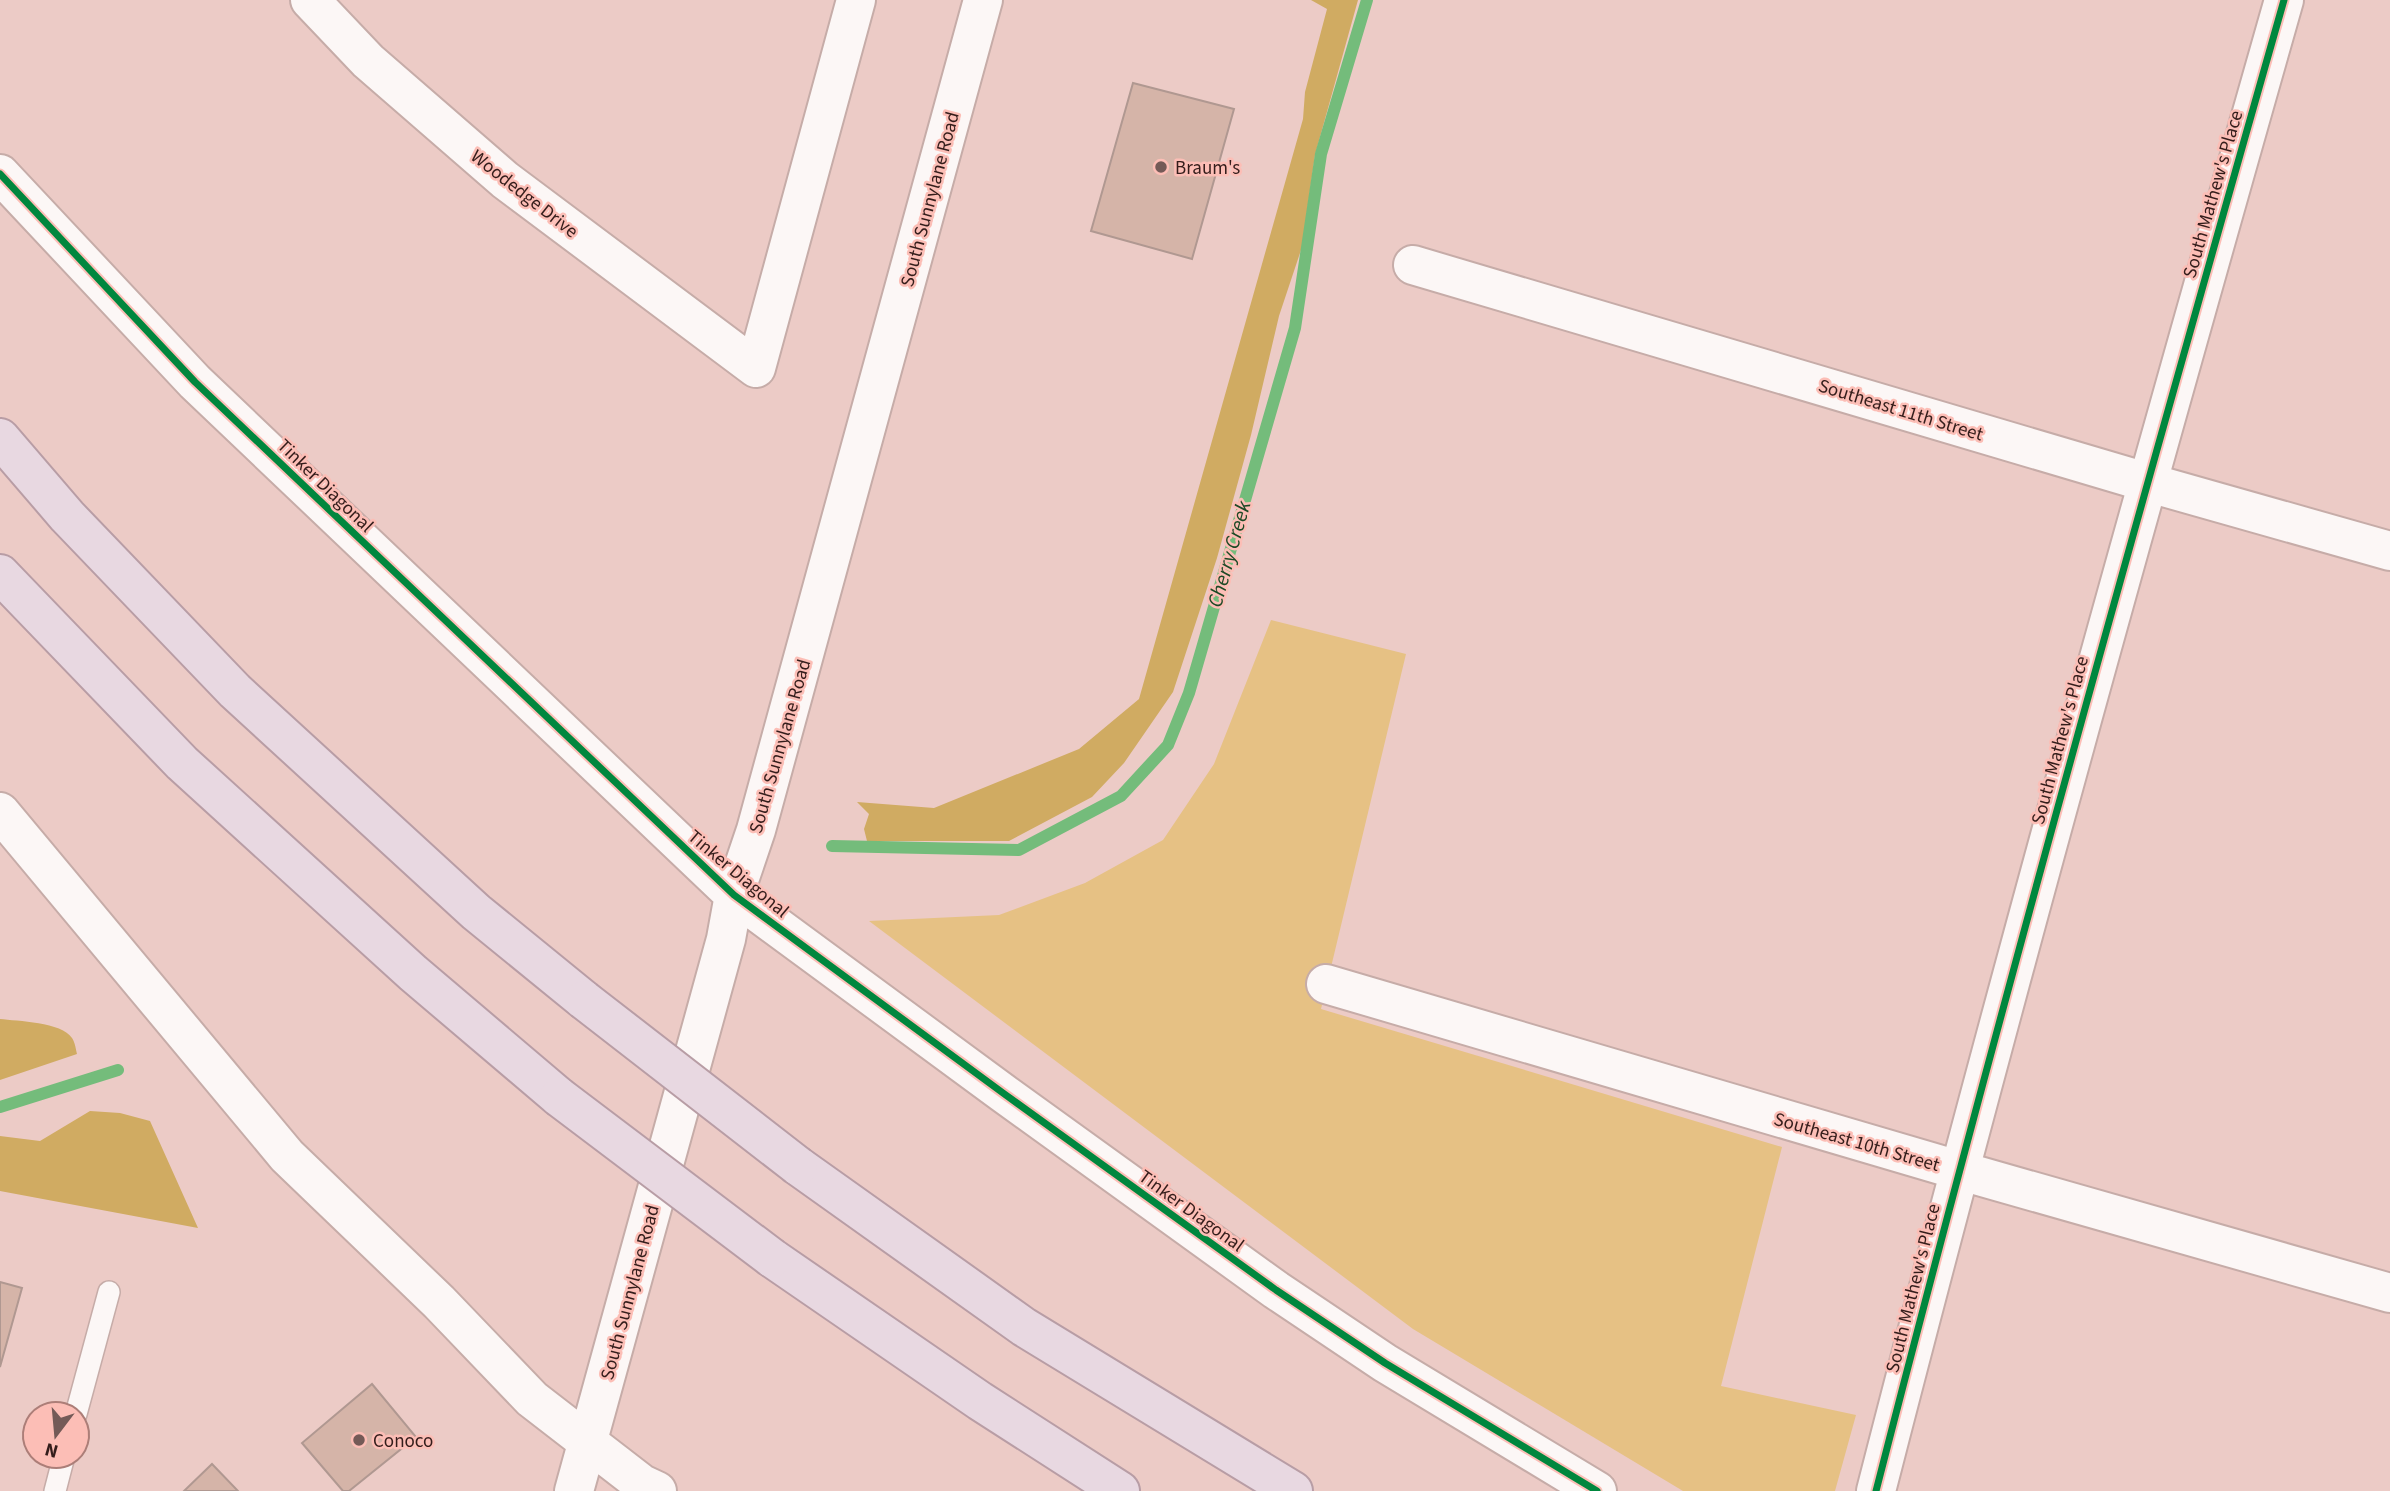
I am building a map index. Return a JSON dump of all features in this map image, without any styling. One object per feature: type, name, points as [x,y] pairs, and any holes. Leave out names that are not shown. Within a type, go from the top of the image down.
[{"type":"highway","points":[[0,438],[67,516],[235,691],[476,912],[798,1166],[1024,1327],[1293,1491]]},
{"type":"highway","points":[[0,574],[182,763],[413,973],[559,1097],[772,1258],[980,1401],[1120,1491]]},
{"type":"street","name":"Woodedge Drive","points":[[310,0],[368,61],[505,180],[756,368],[856,0]]},
{"type":"street","name":"South Sunnylane Road","points":[[574,1491],[726,939],[734,895],[757,830],[983,0]]},
{"type":"street","name":"South Mathew's Place","points":[[1876,1491],[1958,1170],[2146,482],[2284,0]]},
{"type":"street","name":"Tinker Diagonal","points":[[0,174],[195,382],[734,895],[1276,1290],[1385,1363],[1597,1491]]},
{"type":"street","name":"Southeast 11th Street","points":[[1413,265],[2146,482],[2390,551]]},
{"type":"street","points":[[0,812],[287,1156],[421,1284],[532,1399],[642,1484],[657,1491]]},
{"type":"street","name":"Southeast 10th Street","points":[[1326,984],[1958,1170],[2390,1293]]},
{"type":"lane","points":[[80,1400],[108,1292]]},
{"type":"lane","points":[[55,1491],[60,1470]]},
{"type":"shaded area","points":[[1311,0],[1358,0],[1315,155],[1302,247],[1279,316],[1251,435],[1217,558],[1173,692],[1124,763],[1092,797],[1009,841],[867,841],[864,829],[869,814],[857,802],[934,808],[1079,749],[1139,699],[1303,119],[1305,92],[1327,9]]},
{"type":"shaded area","points":[[1271,620],[1406,654],[1321,1009],[1782,1147],[1721,1386],[1856,1415],[1835,1491],[1683,1491],[1413,1329],[869,921],[999,915],[1085,883],[1163,840],[1214,764]]},
{"type":"shaded area","points":[[0,1019],[39,1023],[59,1029],[72,1038],[77,1054],[0,1080]]},
{"type":"shaded area","points":[[90,1111],[120,1113],[150,1121],[198,1228],[0,1191],[0,1136],[40,1141]]},
{"type":"building","points":[[1133,83],[1234,109],[1192,259],[1091,231]]},
{"type":"building","points":[[0,1282],[22,1288],[0,1367]]},
{"type":"building","name":"Conoco","points":[[372,1384],[416,1437],[349,1491],[343,1491],[302,1443]]},
{"type":"building","points":[[212,1464],[238,1491],[184,1491]]},
{"type":"waterway","name":"Cherry Creek","points":[[832,846],[1019,850],[1121,796],[1168,745],[1189,693],[1295,328],[1321,154],[1367,0]]},
{"type":"waterway","name":"Cherry Creek","points":[[0,1107],[118,1070]]},
{"type":"cycle path","points":[[1876,1491],[2075,744],[2284,0]]},
{"type":"cycle path","points":[[0,174],[195,382],[734,895],[1276,1290],[1385,1363],[1597,1491]]},
{"type":"place","name":"Braum's","points":[[1161,167]]},
{"type":"place","name":"Conoco","points":[[359,1440]]}]
